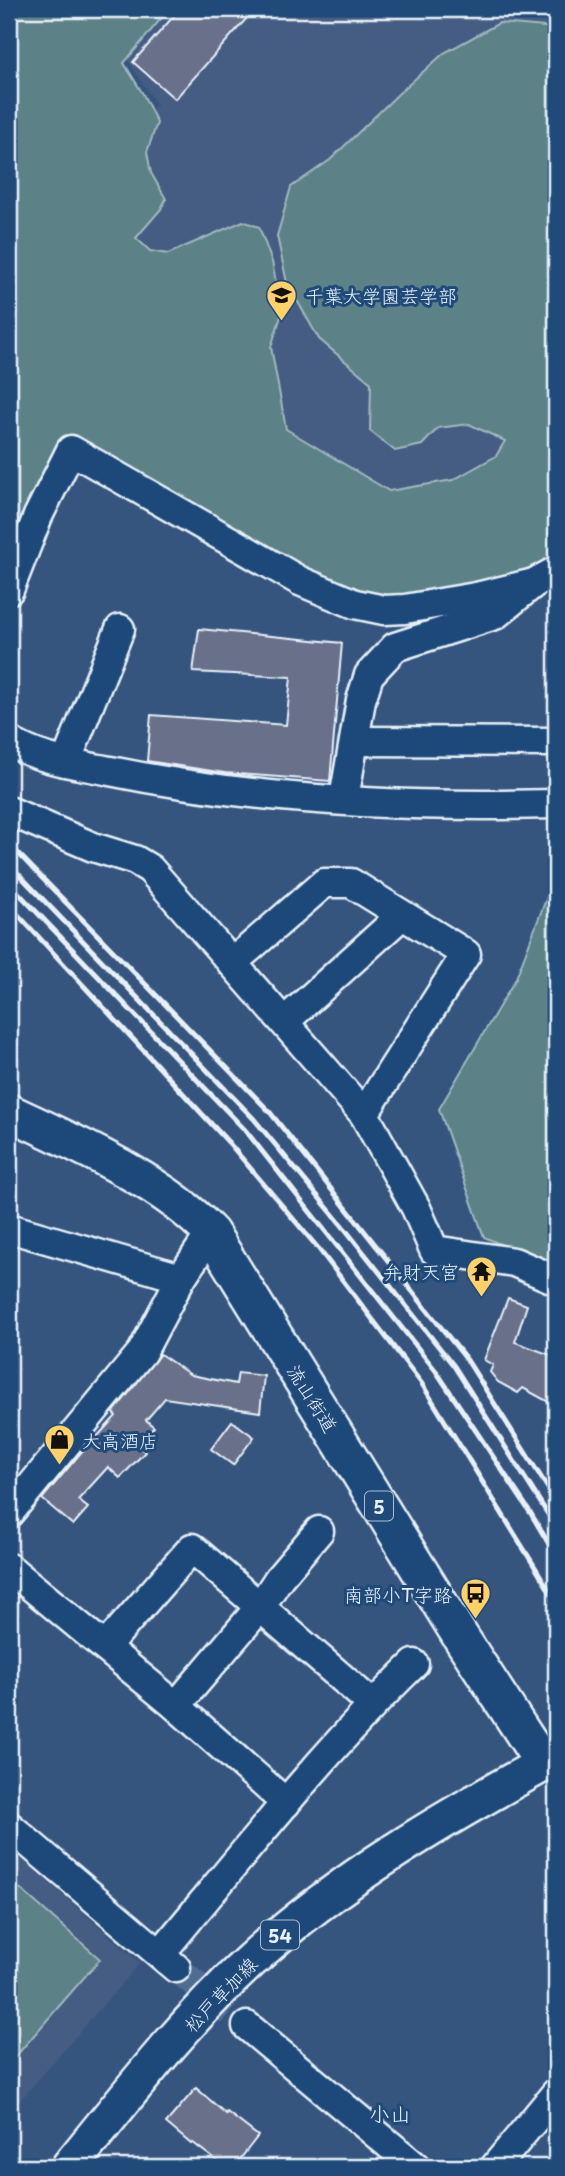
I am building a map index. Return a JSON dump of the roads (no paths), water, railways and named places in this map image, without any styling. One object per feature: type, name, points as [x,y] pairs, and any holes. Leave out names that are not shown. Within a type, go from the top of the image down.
[{"type":"main road","name":"流山街道","points":[[9,1112],[142,1180],[195,1216],[211,1233],[460,1636],[550,1760]]},
{"type":"main road","name":"松戸草加線","points":[[69,2167],[152,2065],[201,2011],[247,1964],[304,1914],[424,1832],[550,1760]]},
{"type":"street","points":[[9,590],[38,516],[71,450],[300,581],[355,604],[384,610],[405,609],[476,597],[545,577]]},
{"type":"street","points":[[344,799],[361,700],[369,674],[395,647],[495,615],[545,577]]},
{"type":"street","points":[[66,762],[120,629]]},
{"type":"street","points":[[9,741],[52,761],[240,793],[483,806],[556,804]]},
{"type":"street","points":[[355,741],[556,742]]},
{"type":"street","points":[[9,811],[76,846],[135,860],[150,869],[364,1114],[416,1208],[434,1250],[422,1250],[514,1262],[556,1280]]},
{"type":"street","points":[[232,963],[324,883],[351,883],[466,954],[364,1114]]},
{"type":"street","points":[[284,1022],[402,915]]},
{"type":"street","points":[[9,1228],[181,1278]]},
{"type":"street","points":[[9,1513],[142,1352],[181,1278],[211,1233]]},
{"type":"street","points":[[176,1706],[260,1607],[279,1578],[319,1531]]},
{"type":"street","points":[[105,1647],[192,1548],[372,1704]]},
{"type":"street","points":[[9,1568],[176,1706],[286,1803]]},
{"type":"street","points":[[9,1826],[168,1961],[286,1803],[372,1704],[414,1664]]},
{"type":"street","points":[[247,2026],[415,2167]]},
{"type":"street","points":[[495,2167],[556,2093]]},
{"type":"tunnel","points":[[176,1968],[247,2026]]},
{"type":"railway","points":[[9,844],[269,1111],[467,1360],[556,1501]]},
{"type":"railway","points":[[9,864],[254,1119],[345,1229],[454,1366],[556,1527]]},
{"type":"railway","points":[[9,883],[246,1131],[436,1371],[530,1512],[556,1556]]},
{"type":"railway","points":[[9,905],[229,1143],[318,1248],[422,1384],[556,1601]]},
{"type":"place","name":"千葉大学園芸学部","points":[[282,322]]},
{"type":"place","name":"弁財天宮","points":[[482,1298]]},
{"type":"place","name":"大高酒店","points":[[59,1467]]},
{"type":"place","name":"南部小T字路","points":[[475,1621]]},
{"type":"district","name":"小山","points":[[390,2113]]}]
